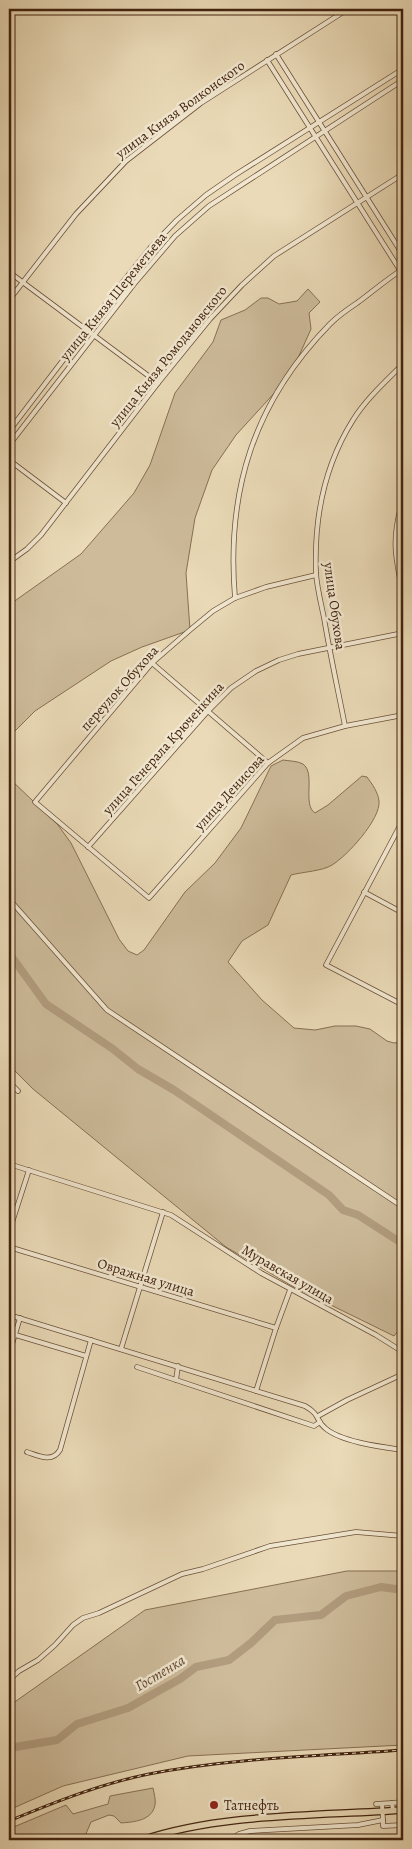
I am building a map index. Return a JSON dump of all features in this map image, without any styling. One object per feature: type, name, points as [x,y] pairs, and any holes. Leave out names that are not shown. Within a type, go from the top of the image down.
[{"type":"main road","points":[[142,1840],[185,1828],[223,1822],[403,1810]]},
{"type":"street","name":"улица Князя Волконского","points":[[9,300],[76,214],[126,161],[202,103],[348,9]]},
{"type":"street","points":[[276,54],[403,255]]},
{"type":"street","points":[[235,598],[232,566],[241,479],[253,440],[278,390],[294,367],[331,322],[402,272],[267,60]]},
{"type":"street","name":"улица Князя Шереметьева","points":[[9,431],[151,247],[177,220],[206,195],[403,69]]},
{"type":"street","name":"улица Князя Шереметьева","points":[[9,445],[134,284],[175,236],[209,206],[403,80]]},
{"type":"street","name":"улица Князя Ромодановского","points":[[9,562],[41,535],[158,383],[210,319],[255,273],[274,256],[403,174]]},
{"type":"street","points":[[9,272],[158,383]]},
{"type":"street","name":"улица Обухова","points":[[345,726],[316,575],[316,537],[320,507],[326,478],[353,420],[373,395],[403,364]]},
{"type":"street","points":[[9,460],[66,503]]},
{"type":"street","points":[[403,500],[397,519],[394,543],[403,594]]},
{"type":"street","name":"переулок Обухова","points":[[88,847],[35,802],[152,663],[213,611],[235,598],[266,587],[316,575]]},
{"type":"street","name":"улица Генерала Крюченкина","points":[[88,847],[208,711],[231,688],[256,671],[279,660],[298,654],[403,633]]},
{"type":"street","points":[[152,663],[268,763]]},
{"type":"street","name":"улица Денисова","points":[[88,847],[149,898],[268,763],[303,738],[345,726],[403,715]]},
{"type":"street","points":[[403,821],[326,965],[403,1005]]},
{"type":"street","points":[[364,892],[403,913]]},
{"type":"street","points":[[9,899],[107,1010],[403,1207]]},
{"type":"street","points":[[9,1082],[18,1091],[9,1088]]},
{"type":"street","name":"Муравская улица","points":[[9,1164],[163,1212],[290,1290],[376,1335],[403,1352]]},
{"type":"street","points":[[9,1232],[29,1170]]},
{"type":"street","points":[[121,1349],[163,1212]]},
{"type":"street","name":"Овражная улица","points":[[9,1247],[276,1328]]},
{"type":"street","points":[[256,1391],[290,1290]]},
{"type":"street","points":[[9,1315],[305,1406],[314,1411],[326,1429],[356,1441],[403,1450]]},
{"type":"street","points":[[9,1354],[20,1318]]},
{"type":"street","points":[[9,1332],[86,1356]]},
{"type":"street","points":[[27,1452],[46,1458],[51,1458],[58,1454],[91,1340]]},
{"type":"street","points":[[176,1380],[178,1366]]},
{"type":"street","points":[[137,1367],[314,1426],[320,1422]]},
{"type":"street","points":[[318,1416],[403,1374]]},
{"type":"street","points":[[9,1680],[55,1646],[72,1625],[83,1618],[99,1613],[182,1574],[203,1569],[270,1546],[356,1532],[403,1536]]},
{"type":"street","points":[[376,1804],[403,1802]]},
{"type":"street","points":[[392,1803],[393,1811]]},
{"type":"street","points":[[382,1804],[383,1826],[403,1825]]},
{"type":"street","points":[[233,1838],[250,1831],[358,1824],[383,1820]]},
{"type":"shaded area","points":[[308,289],[320,302],[309,313],[311,329],[294,367],[278,389],[236,435],[212,470],[195,518],[186,573],[190,630],[142,647],[111,661],[35,711],[9,737],[9,605],[81,554],[134,493],[150,465],[175,393],[213,342],[221,320],[245,310],[261,298],[268,298],[279,304],[297,301]]},
{"type":"shaded area","points":[[283,760],[301,763],[307,768],[309,774],[309,803],[315,813],[328,805],[362,776],[367,777],[376,791],[379,801],[378,809],[369,827],[354,846],[332,865],[323,869],[291,875],[268,925],[242,941],[228,962],[262,1000],[294,1028],[315,1030],[335,1026],[356,1026],[370,1029],[387,1041],[394,1043],[403,1042],[403,1325],[394,1336],[292,1286],[226,1247],[33,1089],[9,1065],[9,778],[58,825],[71,843],[119,939],[128,951],[137,955],[144,950],[185,892],[215,863],[241,828],[271,766]]},
{"type":"shaded area","points":[[347,1571],[403,1571],[403,1745],[188,1756],[63,1786],[9,1810],[9,1706],[145,1610]]},
{"type":"shaded area","points":[[153,1788],[155,1805],[150,1814],[141,1820],[121,1823],[114,1816],[109,1815],[91,1822],[85,1836],[78,1840],[9,1840],[9,1829],[66,1805],[73,1814],[108,1804],[110,1796]]},
{"type":"waterway","points":[[9,953],[46,1004],[113,1049],[138,1069],[174,1090],[329,1195],[343,1210],[358,1215],[403,1244]]},
{"type":"waterway","name":"Гостенка","points":[[9,1748],[57,1740],[77,1724],[128,1708],[180,1679],[196,1667],[229,1660],[251,1643],[275,1620],[321,1615],[346,1596],[381,1587],[403,1590]]},
{"type":"railway","points":[[9,1821],[95,1788],[149,1774],[212,1764],[403,1750]]},
{"type":"place","name":"Татнефть","points":[[214,1805]]}]
